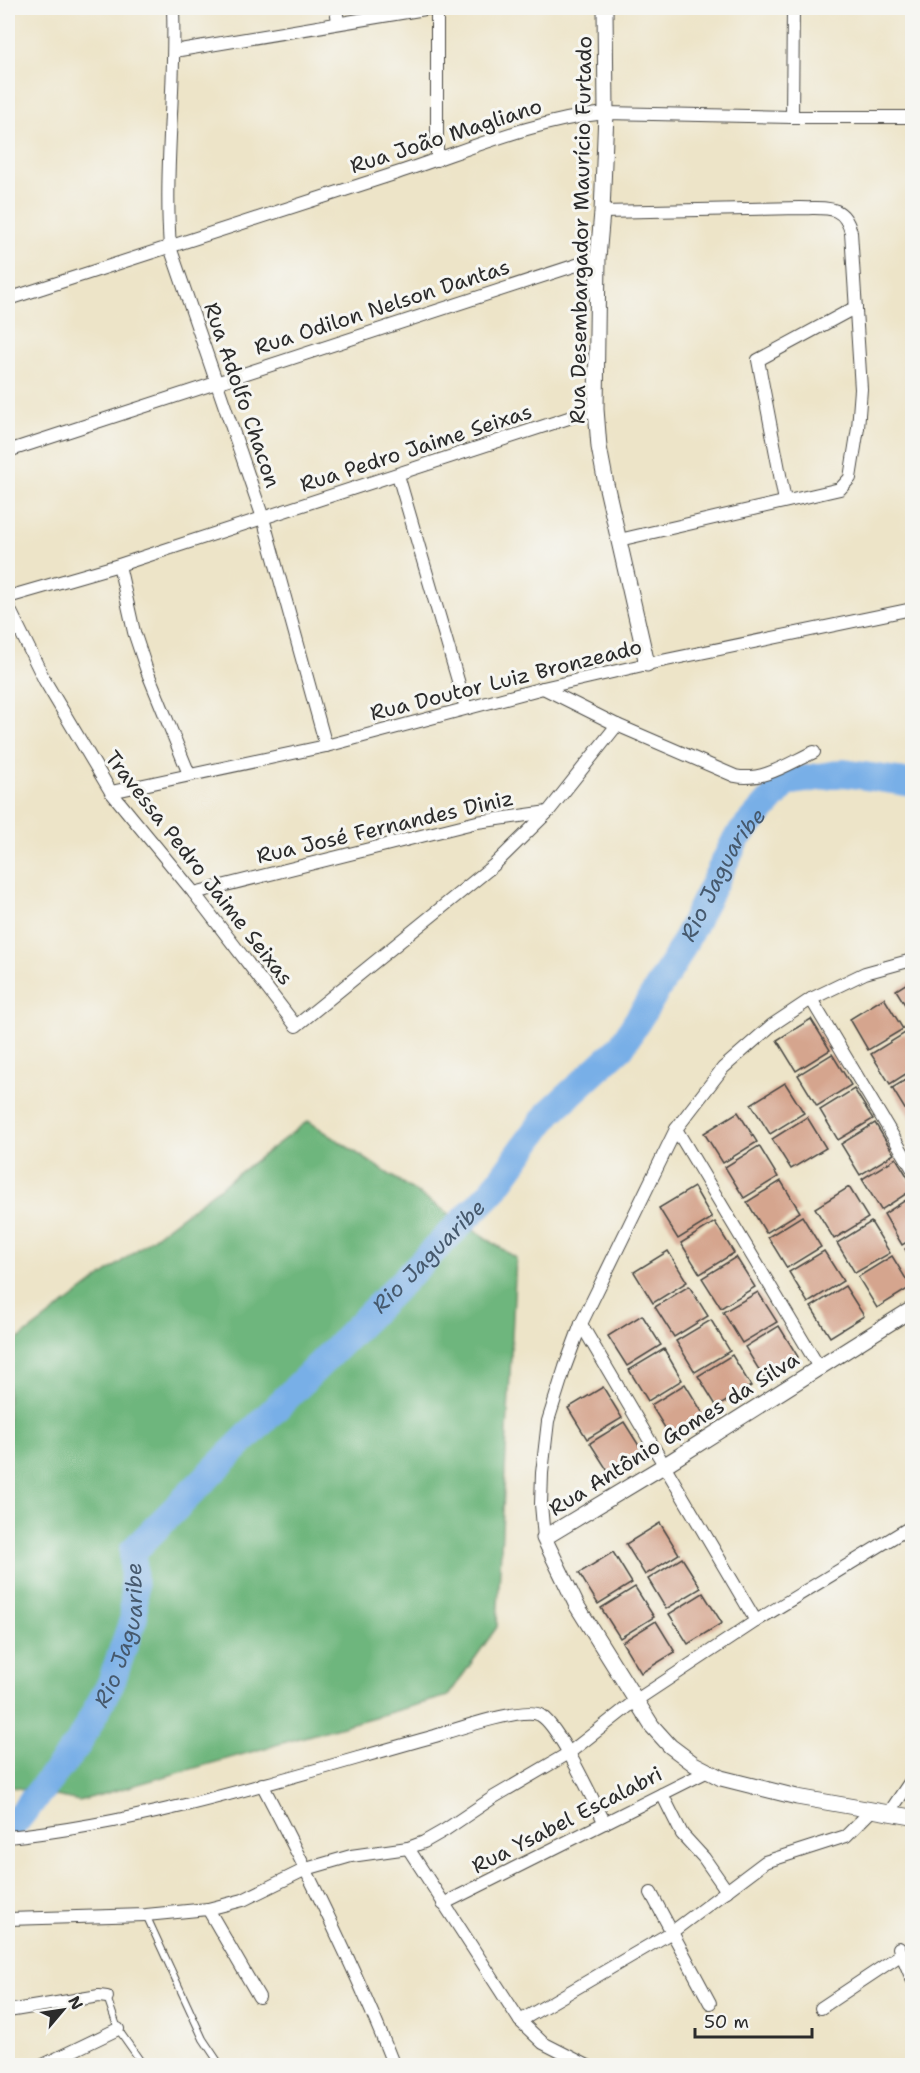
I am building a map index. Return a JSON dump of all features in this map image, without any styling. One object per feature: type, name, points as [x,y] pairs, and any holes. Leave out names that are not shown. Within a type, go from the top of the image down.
[{"type":"street","name":"Rua Adolfo Chacon","points":[[173,8],[174,51],[168,164],[170,247],[263,518],[326,746]]},
{"type":"street","points":[[336,8],[338,22]]},
{"type":"street","points":[[174,51],[431,8]]},
{"type":"street","points":[[437,8],[437,160]]},
{"type":"street","name":"Rua Desembargador Maurício Furtado","points":[[605,8],[606,113],[598,258],[596,409],[599,447],[647,664]]},
{"type":"street","points":[[792,117],[793,8]]},
{"type":"street","name":"Rua João Magliano","points":[[8,299],[545,123],[575,116],[606,113],[912,117]]},
{"type":"street","points":[[602,212],[800,208],[830,209],[840,212],[847,219],[850,232],[861,389],[858,428],[850,478],[840,489],[619,540]]},
{"type":"street","name":"Rua Odilon Nelson Dantas","points":[[8,451],[598,258]]},
{"type":"street","points":[[784,501],[759,360],[856,307]]},
{"type":"street","name":"Rua Pedro Jaime Seixas","points":[[8,597],[119,565],[596,409]]},
{"type":"street","points":[[398,475],[466,708]]},
{"type":"street","points":[[119,565],[134,632],[147,671],[189,774]]},
{"type":"street","name":"Travessa Pedro Jaime Seixas","points":[[8,606],[65,717],[111,792],[194,893],[296,1026],[494,865],[548,812]]},
{"type":"street","name":"Rua Doutor Luiz Bronzeado","points":[[111,792],[326,746],[543,688],[647,664],[912,609]]},
{"type":"street","points":[[543,688],[617,726],[735,776],[745,778],[761,776],[814,752]]},
{"type":"street","points":[[548,812],[617,726]]},
{"type":"street","name":"Rua José Fernandes Diniz","points":[[194,893],[477,822],[548,812]]},
{"type":"street","points":[[544,1538],[541,1504],[542,1473],[548,1421],[581,1324],[676,1129],[723,1068],[772,1025],[811,999],[865,973],[912,960]]},
{"type":"street","points":[[811,999],[912,1168]]},
{"type":"street","points":[[676,1129],[820,1369]]},
{"type":"street","name":"Rua Antônio Gomes da Silva","points":[[912,1309],[820,1369],[544,1538],[577,1606],[635,1701],[652,1726],[670,1746],[694,1764],[722,1778],[797,1797],[912,1817]]},
{"type":"street","points":[[581,1324],[756,1621]]},
{"type":"street","points":[[8,1919],[146,1915],[208,1909],[243,1900],[306,1869],[351,1856],[408,1848],[445,1830],[494,1797],[569,1753],[635,1701],[756,1621],[912,1526]]},
{"type":"street","points":[[8,1837],[132,1816],[262,1784],[527,1712],[538,1713],[547,1719],[569,1753],[605,1823]]},
{"type":"street","name":"Rua Ysabel Escalabri","points":[[443,1904],[708,1771]]},
{"type":"street","points":[[889,1813],[912,1779]]},
{"type":"street","points":[[262,1784],[306,1869],[368,1999],[394,2066]]},
{"type":"street","points":[[662,1794],[682,1834],[704,1858],[727,1891]]},
{"type":"street","points":[[520,2020],[672,1932],[765,1862],[846,1836],[872,1810]]},
{"type":"street","points":[[408,1848],[520,2020],[543,2043],[588,2066]]},
{"type":"street","points":[[651,1893],[710,2003]]},
{"type":"street","points":[[208,1909],[260,1997]]},
{"type":"street","points":[[821,2008],[901,1951],[912,1979]]},
{"type":"street","points":[[8,2011],[99,1996],[107,1997]]},
{"type":"street","points":[[41,2066],[118,2030]]},
{"type":"lane","points":[[146,1915],[204,2039],[221,2066]]},
{"type":"lane","points":[[107,1997],[118,2030],[144,2066]]},
{"type":"green space","points":[[308,1121],[516,1258],[497,1627],[448,1696],[79,1801],[8,1786],[8,1347]]},
{"type":"building","points":[[912,980],[912,1016],[896,990]]},
{"type":"building","points":[[884,998],[903,1029],[868,1050],[850,1019]]},
{"type":"building","points":[[811,1019],[830,1050],[796,1071],[777,1040]]},
{"type":"building","points":[[905,1033],[912,1045],[912,1070],[890,1084],[871,1054]]},
{"type":"building","points":[[832,1054],[851,1085],[817,1106],[798,1075]]},
{"type":"building","points":[[912,1076],[912,1118],[911,1119],[892,1088]]},
{"type":"building","points":[[785,1083],[804,1113],[770,1134],[751,1104]]},
{"type":"building","points":[[854,1089],[873,1119],[838,1140],[820,1110]]},
{"type":"building","points":[[738,1112],[757,1142],[723,1163],[704,1133]]},
{"type":"building","points":[[807,1117],[826,1148],[791,1169],[772,1139]]},
{"type":"building","points":[[875,1123],[894,1154],[860,1175],[841,1144]]},
{"type":"building","points":[[759,1146],[778,1177],[744,1198],[725,1167]]},
{"type":"building","points":[[896,1158],[912,1184],[912,1190],[881,1210],[862,1179]]},
{"type":"building","points":[[781,1181],[800,1212],[766,1233],[747,1202]]},
{"type":"building","points":[[694,1187],[712,1218],[678,1239],[659,1208]]},
{"type":"building","points":[[849,1187],[868,1218],[834,1239],[815,1208]]},
{"type":"building","points":[[912,1196],[912,1239],[902,1245],[884,1214]]},
{"type":"building","points":[[802,1216],[821,1247],[787,1268],[768,1237]]},
{"type":"building","points":[[715,1222],[734,1253],[700,1274],[681,1243]]},
{"type":"building","points":[[871,1222],[890,1253],[855,1273],[837,1243]]},
{"type":"building","points":[[912,1244],[912,1261],[905,1249]]},
{"type":"building","points":[[668,1251],[687,1282],[653,1303],[634,1272]]},
{"type":"building","points":[[824,1251],[843,1281],[808,1303],[789,1272]]},
{"type":"building","points":[[892,1256],[911,1287],[877,1308],[858,1277]]},
{"type":"building","points":[[736,1257],[755,1287],[721,1308],[702,1278]]},
{"type":"building","points":[[689,1286],[708,1316],[674,1337],[655,1307]]},
{"type":"building","points":[[845,1286],[864,1316],[830,1337],[811,1307]]},
{"type":"building","points":[[758,1292],[777,1322],[742,1343],[723,1312]]},
{"type":"building","points":[[642,1315],[661,1345],[627,1366],[608,1336]]},
{"type":"building","points":[[711,1320],[730,1351],[695,1372],[676,1341]]},
{"type":"building","points":[[779,1326],[798,1357],[764,1378],[745,1347]]},
{"type":"building","points":[[664,1349],[682,1380],[648,1401],[629,1370]]},
{"type":"building","points":[[732,1355],[751,1386],[717,1407],[698,1376]]},
{"type":"building","points":[[685,1384],[704,1415],[670,1436],[651,1405]]},
{"type":"building","points":[[603,1387],[622,1418],[587,1439],[568,1408]]},
{"type":"building","points":[[624,1422],[643,1452],[609,1473],[590,1443]]},
{"type":"building","points":[[660,1523],[679,1554],[645,1575],[626,1544]]},
{"type":"building","points":[[613,1552],[632,1583],[598,1604],[579,1573]]},
{"type":"building","points":[[682,1558],[701,1588],[666,1609],[648,1579]]},
{"type":"building","points":[[635,1587],[654,1617],[620,1638],[601,1608]]},
{"type":"building","points":[[703,1593],[722,1623],[688,1644],[669,1614]]},
{"type":"building","points":[[656,1621],[675,1652],[641,1673],[622,1642]]},
{"type":"waterway","name":"Rio Jaguaribe","points":[[12,1826],[78,1744],[111,1683],[134,1617],[133,1551],[492,1192],[549,1113],[621,1047],[676,959],[736,839],[787,782],[844,773],[912,783]]}]
